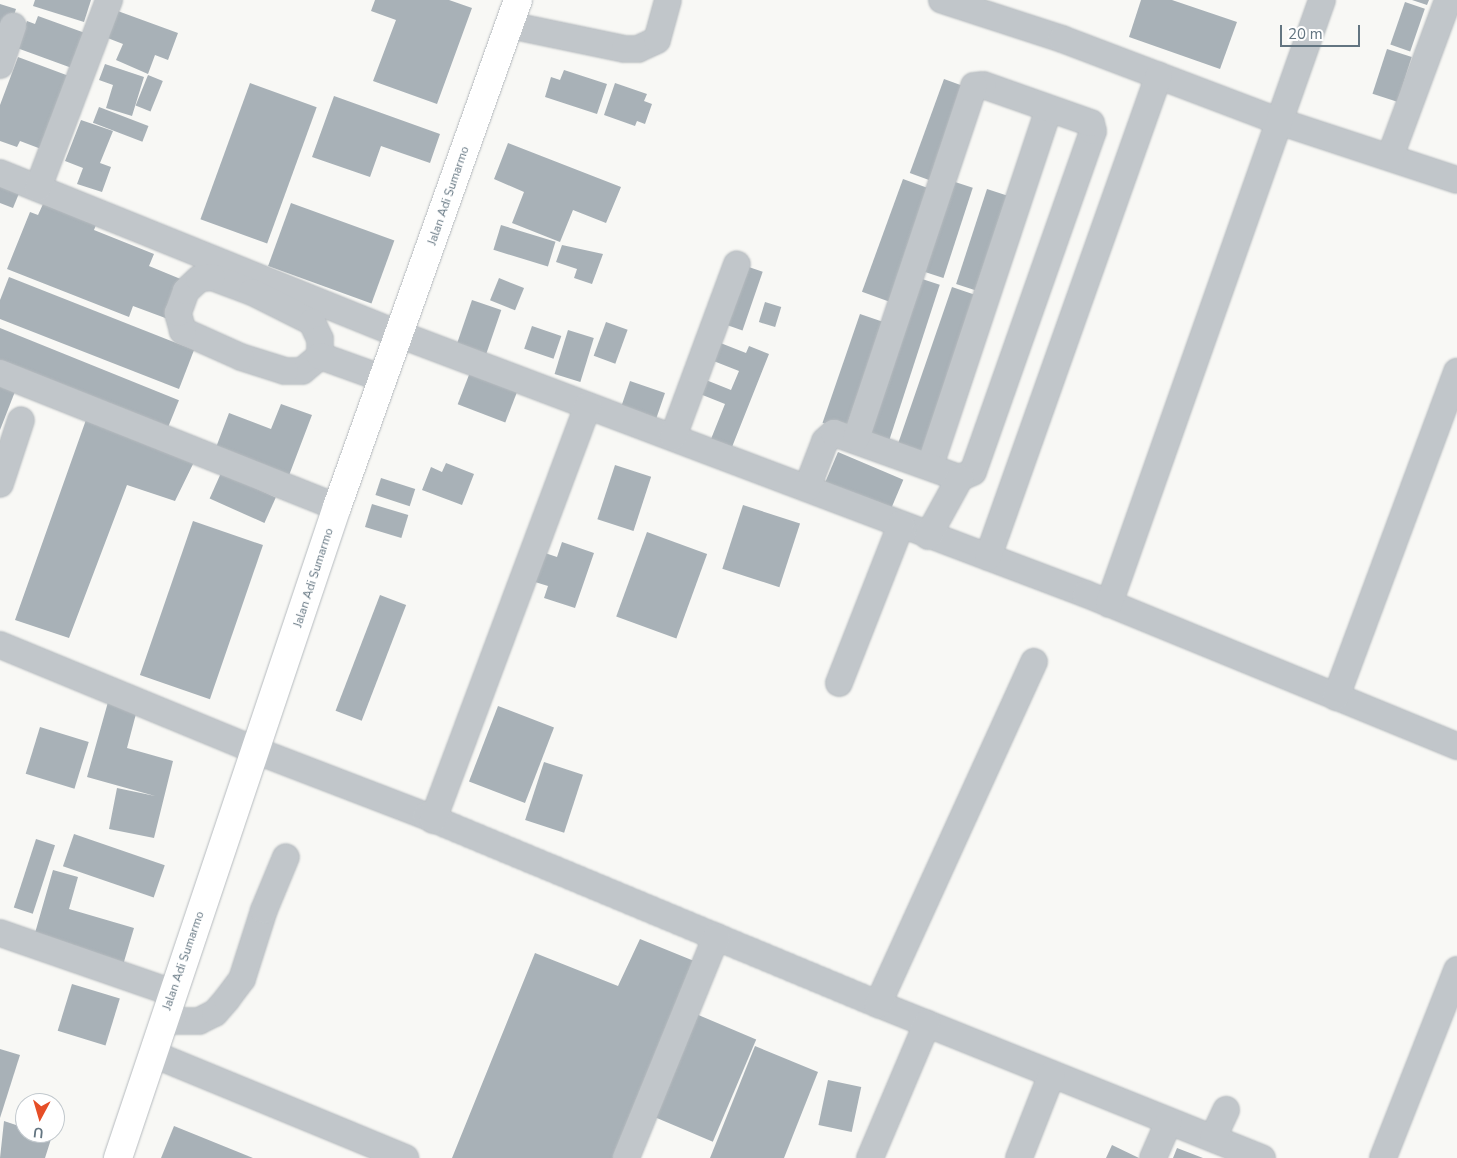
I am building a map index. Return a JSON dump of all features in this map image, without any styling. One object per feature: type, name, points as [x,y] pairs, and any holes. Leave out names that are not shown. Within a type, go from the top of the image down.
[{"type":"main road","name":"Jalan Adi Sumarmo","points":[[118,1158],[337,507],[401,335],[514,12]]},
{"type":"street","points":[[38,188],[109,0]]},
{"type":"street","points":[[514,12],[625,49],[638,49],[657,40],[668,0]]},
{"type":"street","points":[[942,0],[1062,39],[1281,122],[1457,180]]},
{"type":"street","points":[[1109,604],[1281,122],[1322,0]]},
{"type":"street","points":[[1390,157],[1448,0]]},
{"type":"street","points":[[0,65],[13,26]]},
{"type":"street","points":[[988,557],[1159,75]]},
{"type":"street","points":[[807,488],[828,435],[834,433],[856,438],[960,478],[970,475],[975,467],[1093,131],[1091,123],[983,84],[973,88],[856,438]]},
{"type":"street","points":[[930,466],[1049,109]]},
{"type":"street","points":[[0,173],[401,335],[1109,604],[1457,746]]},
{"type":"street","points":[[673,437],[737,264]]},
{"type":"street","points":[[212,277],[224,280],[312,322],[320,339],[320,356],[309,367],[292,372],[241,357],[183,331],[178,320],[180,305],[186,291],[199,279],[212,277]]},
{"type":"street","points":[[320,356],[384,379]]},
{"type":"street","points":[[1336,697],[1457,372]]},
{"type":"street","points":[[0,373],[337,507]]},
{"type":"street","points":[[433,820],[588,406]]},
{"type":"street","points":[[0,484],[21,420]]},
{"type":"street","points":[[928,536],[960,478]]},
{"type":"street","points":[[839,683],[901,526]]},
{"type":"street","points":[[0,645],[256,751],[433,820],[927,1024],[1261,1158]]},
{"type":"street","points":[[878,1004],[1034,662]]},
{"type":"street","points":[[164,1021],[200,1021],[215,1014],[242,979],[264,910],[286,857]]},
{"type":"street","points":[[0,933],[173,993]]},
{"type":"street","points":[[626,1158],[716,937]]},
{"type":"street","points":[[1383,1158],[1457,970]]},
{"type":"street","points":[[870,1158],[927,1024]]},
{"type":"street","points":[[153,1054],[406,1158]]},
{"type":"street","points":[[1019,1158],[1052,1074]]},
{"type":"street","points":[[1213,1138],[1226,1110]]},
{"type":"street","points":[[1153,1158],[1169,1121]]},
{"type":"building","points":[[35,0],[91,0],[84,22],[33,6]]},
{"type":"building","points":[[375,0],[449,0],[472,8],[437,104],[373,81],[396,20],[371,11]]},
{"type":"building","points":[[1141,0],[1172,0],[1237,22],[1220,69],[1129,37]]},
{"type":"building","points":[[1412,0],[1429,0],[1427,5]]},
{"type":"building","points":[[1405,2],[1425,9],[1410,51],[1390,45]]},
{"type":"building","points":[[0,4],[16,9],[7,36],[0,34]]},
{"type":"building","points":[[115,10],[178,33],[168,60],[155,55],[148,74],[116,60],[123,44],[105,37]]},
{"type":"building","points":[[38,16],[85,33],[80,71],[17,48],[27,21],[35,24]]},
{"type":"building","points":[[1387,49],[1412,57],[1397,102],[1372,94]]},
{"type":"building","points":[[18,57],[77,79],[49,152],[20,141],[17,147],[0,141],[0,105]]},
{"type":"building","points":[[105,64],[144,77],[132,116],[106,108],[113,85],[99,80]]},
{"type":"building","points":[[564,70],[607,84],[597,114],[545,97],[551,77],[560,80]]},
{"type":"building","points":[[148,75],[163,81],[150,112],[136,106]]},
{"type":"building","points":[[944,79],[969,88],[935,182],[910,173]]},
{"type":"building","points":[[250,83],[317,107],[267,244],[200,219]]},
{"type":"building","points":[[615,83],[647,94],[644,101],[652,104],[645,124],[637,121],[635,126],[604,115]]},
{"type":"building","points":[[334,96],[440,134],[430,163],[381,146],[370,177],[312,157]]},
{"type":"building","points":[[99,107],[148,126],[142,142],[93,123]]},
{"type":"building","points":[[81,120],[113,131],[100,163],[111,167],[102,192],[77,184],[83,168],[65,161]]},
{"type":"building","points":[[508,143],[621,187],[606,223],[573,210],[560,242],[512,223],[524,192],[494,179]]},
{"type":"building","points":[[903,179],[931,189],[890,302],[862,292]]},
{"type":"building","points":[[949,180],[973,188],[943,278],[920,270]]},
{"type":"building","points":[[0,183],[20,191],[13,208],[0,203]]},
{"type":"building","points":[[987,189],[1011,197],[980,292],[956,284]]},
{"type":"building","points":[[291,203],[394,241],[371,304],[268,266]]},
{"type":"building","points":[[43,204],[96,225],[94,230],[154,254],[149,266],[183,280],[168,319],[133,306],[129,317],[7,269],[30,212],[38,215]]},
{"type":"building","points":[[501,225],[556,242],[548,267],[493,250]]},
{"type":"building","points":[[562,245],[603,254],[592,284],[574,278],[577,269],[556,262]]},
{"type":"building","points":[[740,264],[763,272],[743,330],[720,323]]},
{"type":"building","points":[[9,277],[194,350],[179,389],[0,319],[0,300]]},
{"type":"building","points":[[916,277],[940,285],[888,445],[864,438]]},
{"type":"building","points":[[499,278],[524,288],[515,310],[490,300]]},
{"type":"building","points":[[952,287],[978,296],[922,460],[896,451]]},
{"type":"building","points":[[472,300],[501,310],[483,362],[454,352]]},
{"type":"building","points":[[765,302],[781,307],[775,327],[759,322]]},
{"type":"building","points":[[860,314],[883,322],[845,431],[823,423]]},
{"type":"building","points":[[606,322],[628,330],[615,364],[594,356]]},
{"type":"building","points":[[532,326],[561,336],[553,359],[524,349]]},
{"type":"building","points":[[0,328],[179,400],[166,432],[0,365]]},
{"type":"building","points":[[568,330],[594,338],[580,382],[555,374]]},
{"type":"building","points":[[718,342],[746,353],[749,346],[769,354],[732,447],[711,439],[725,404],[700,394],[706,380],[731,390],[739,371],[711,360]]},
{"type":"building","points":[[472,367],[520,385],[505,423],[458,404]]},
{"type":"building","points":[[630,381],[665,393],[654,425],[619,413]]},
{"type":"building","points":[[0,383],[16,389],[0,430]]},
{"type":"building","points":[[281,404],[312,415],[288,478],[215,450],[229,413],[271,429]]},
{"type":"building","points":[[87,417],[195,460],[175,501],[127,485],[69,638],[15,620]]},
{"type":"building","points":[[838,452],[903,480],[890,512],[824,484]]},
{"type":"building","points":[[446,463],[474,474],[462,505],[422,490],[431,467],[442,472]]},
{"type":"building","points":[[615,465],[651,477],[634,531],[597,519]]},
{"type":"building","points":[[221,473],[276,497],[264,523],[210,499]]},
{"type":"building","points":[[381,478],[415,489],[410,506],[375,495]]},
{"type":"building","points":[[372,504],[408,515],[401,538],[365,527]]},
{"type":"building","points":[[743,505],[800,524],[779,587],[722,569]]},
{"type":"building","points":[[193,521],[263,545],[210,699],[140,675]]},
{"type":"building","points":[[647,532],[707,554],[676,638],[616,617]]},
{"type":"building","points":[[562,542],[594,553],[575,608],[544,598],[548,586],[535,582],[545,553],[557,557]]},
{"type":"building","points":[[380,595],[406,605],[362,721],[336,711]]},
{"type":"building","points":[[108,702],[137,710],[127,748],[173,761],[154,838],[109,829],[117,788],[155,796],[87,777]]},
{"type":"building","points":[[498,706],[554,728],[525,803],[469,782]]},
{"type":"building","points":[[40,727],[89,742],[74,789],[26,774]]},
{"type":"building","points":[[544,762],[583,775],[564,833],[525,820]]},
{"type":"building","points":[[74,834],[165,865],[154,897],[63,866]]},
{"type":"building","points":[[36,839],[55,845],[33,914],[14,907]]},
{"type":"building","points":[[53,870],[78,877],[69,909],[134,928],[123,965],[33,940]]},
{"type":"building","points":[[640,939],[699,963],[619,1158],[452,1158],[535,953],[618,986]]},
{"type":"building","points":[[72,984],[120,999],[105,1045],[58,1031]]},
{"type":"building","points":[[689,1011],[756,1040],[713,1142],[646,1113]]},
{"type":"building","points":[[755,1046],[818,1072],[784,1158],[710,1158]]},
{"type":"building","points":[[0,1049],[20,1055],[0,1118]]},
{"type":"building","points":[[828,1080],[861,1087],[852,1132],[818,1125]]},
{"type":"building","points":[[4,1121],[15,1125],[15,1143],[50,1143],[45,1158],[0,1158]]},
{"type":"building","points":[[174,1126],[253,1158],[161,1158]]},
{"type":"building","points":[[1112,1145],[1139,1158],[1106,1158]]},
{"type":"building","points":[[1177,1148],[1203,1158],[1173,1158]]}]
